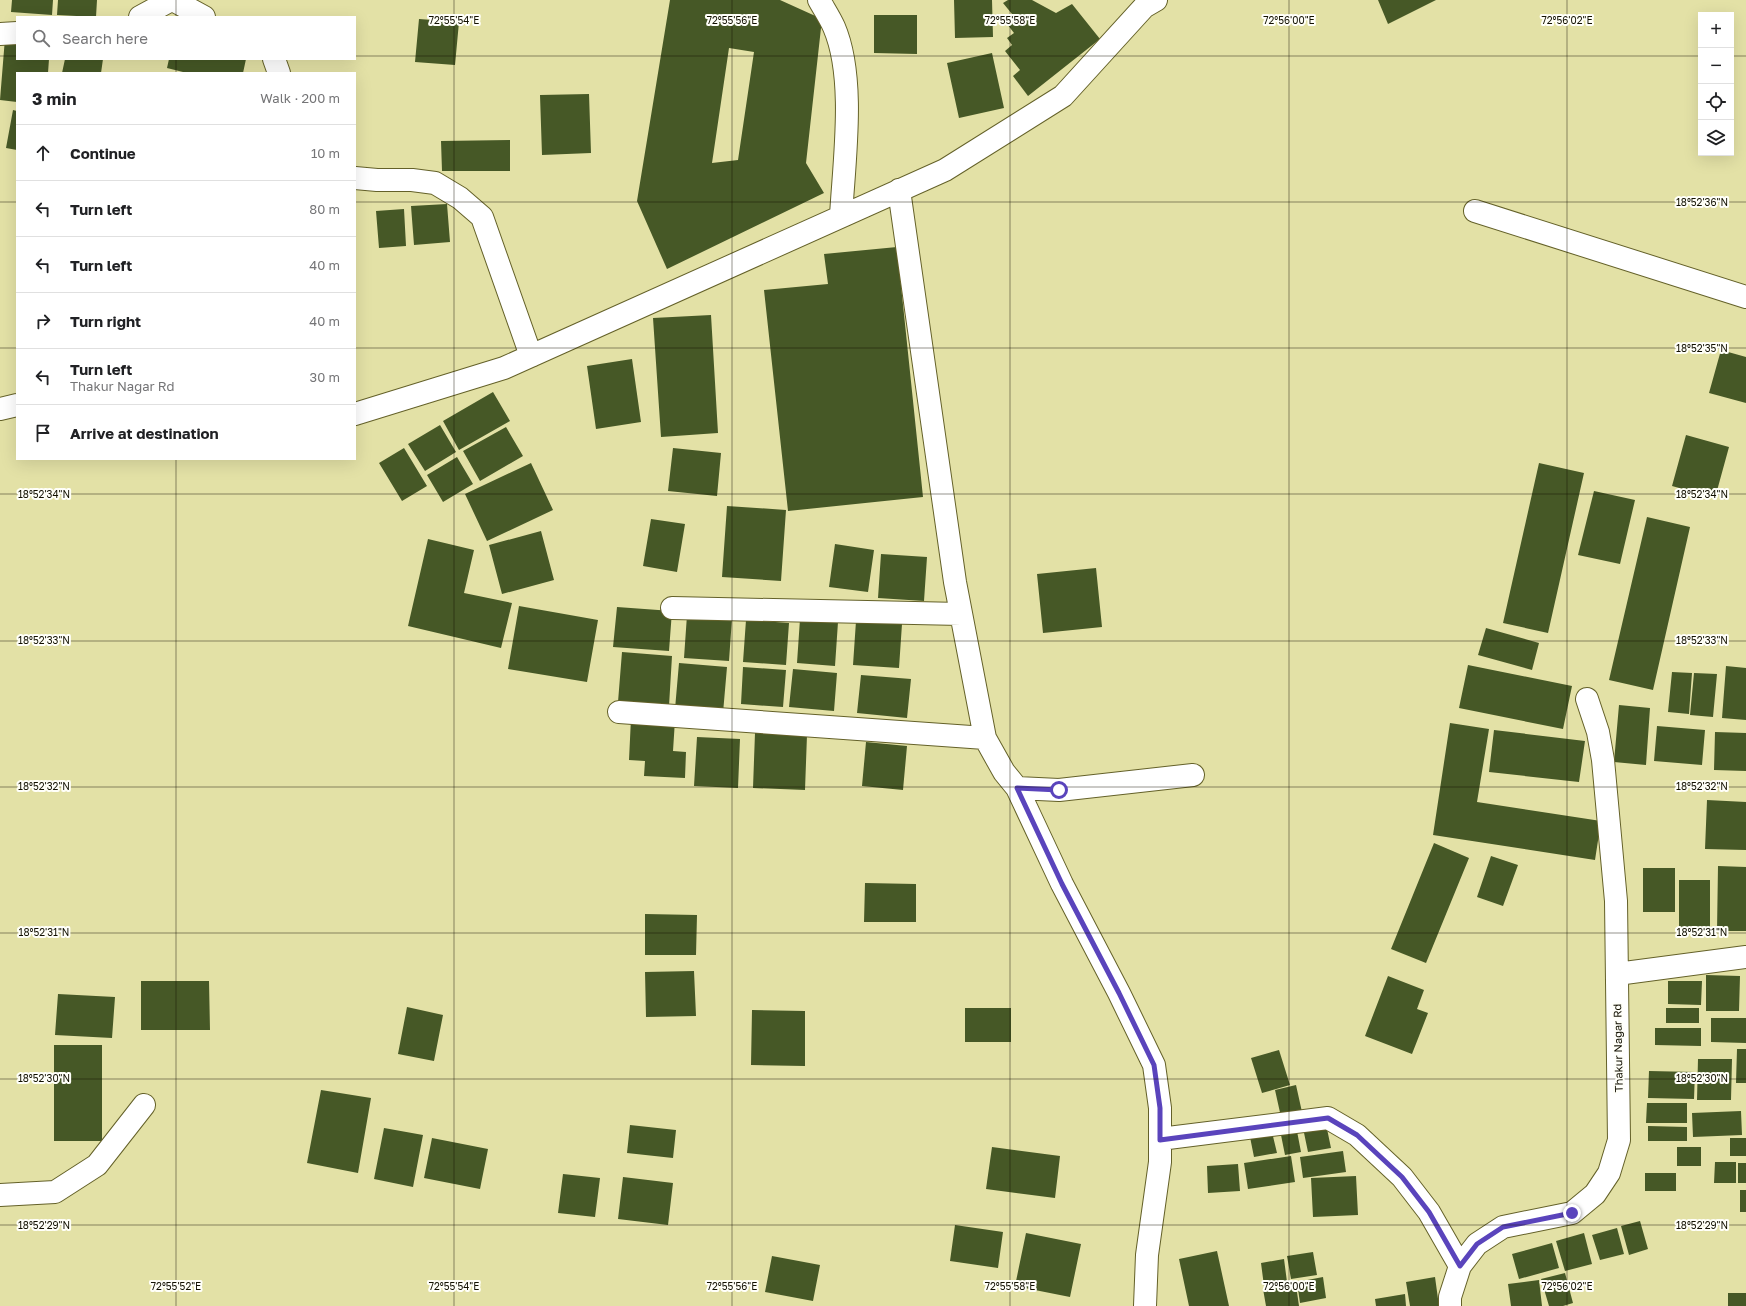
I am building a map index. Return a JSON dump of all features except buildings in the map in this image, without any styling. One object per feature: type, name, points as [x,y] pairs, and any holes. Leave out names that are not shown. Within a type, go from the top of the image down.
[{"type":"street","points":[[142,16],[172,0],[202,16]]},
{"type":"street","points":[[819,0],[834,27],[845,68],[847,120],[841,216]]},
{"type":"street","points":[[356,414],[504,368],[946,170],[1063,96],[1143,2]]},
{"type":"street","points":[[0,34],[16,33]]},
{"type":"street","points":[[274,60],[279,72]]},
{"type":"street","points":[[356,178],[435,182],[460,198],[482,217],[531,356]]},
{"type":"street","points":[[899,190],[955,582],[985,738],[1004,772],[1017,788],[1062,884],[1119,993],[1154,1065],[1160,1108],[1160,1162],[1147,1255],[1145,1306]]},
{"type":"street","points":[[1475,211],[1746,297]]},
{"type":"street","points":[[0,409],[16,406]]},
{"type":"street","points":[[672,608],[961,614]]},
{"type":"street","name":"Thakur Nagar Rd","points":[[1450,1306],[1450,1297],[1460,1266],[1477,1244],[1503,1227],[1572,1213],[1594,1194],[1608,1173],[1619,1140],[1616,901],[1603,767],[1598,732],[1586,699]]},
{"type":"street","points":[[619,712],[985,738]]},
{"type":"street","points":[[1017,788],[1059,790],[1193,775]]},
{"type":"street","points":[[1617,974],[1746,957]]},
{"type":"street","points":[[0,1195],[55,1192],[97,1165],[144,1105]]},
{"type":"street","points":[[1160,1140],[1328,1118],[1357,1135],[1402,1177],[1429,1212],[1460,1266]]},
{"type":"route","points":[[1059,790],[1017,788],[1062,884],[1119,993],[1154,1065],[1160,1108],[1160,1140],[1328,1118],[1357,1135],[1402,1177],[1429,1212],[1460,1266],[1477,1244],[1503,1227],[1572,1213]]}]
